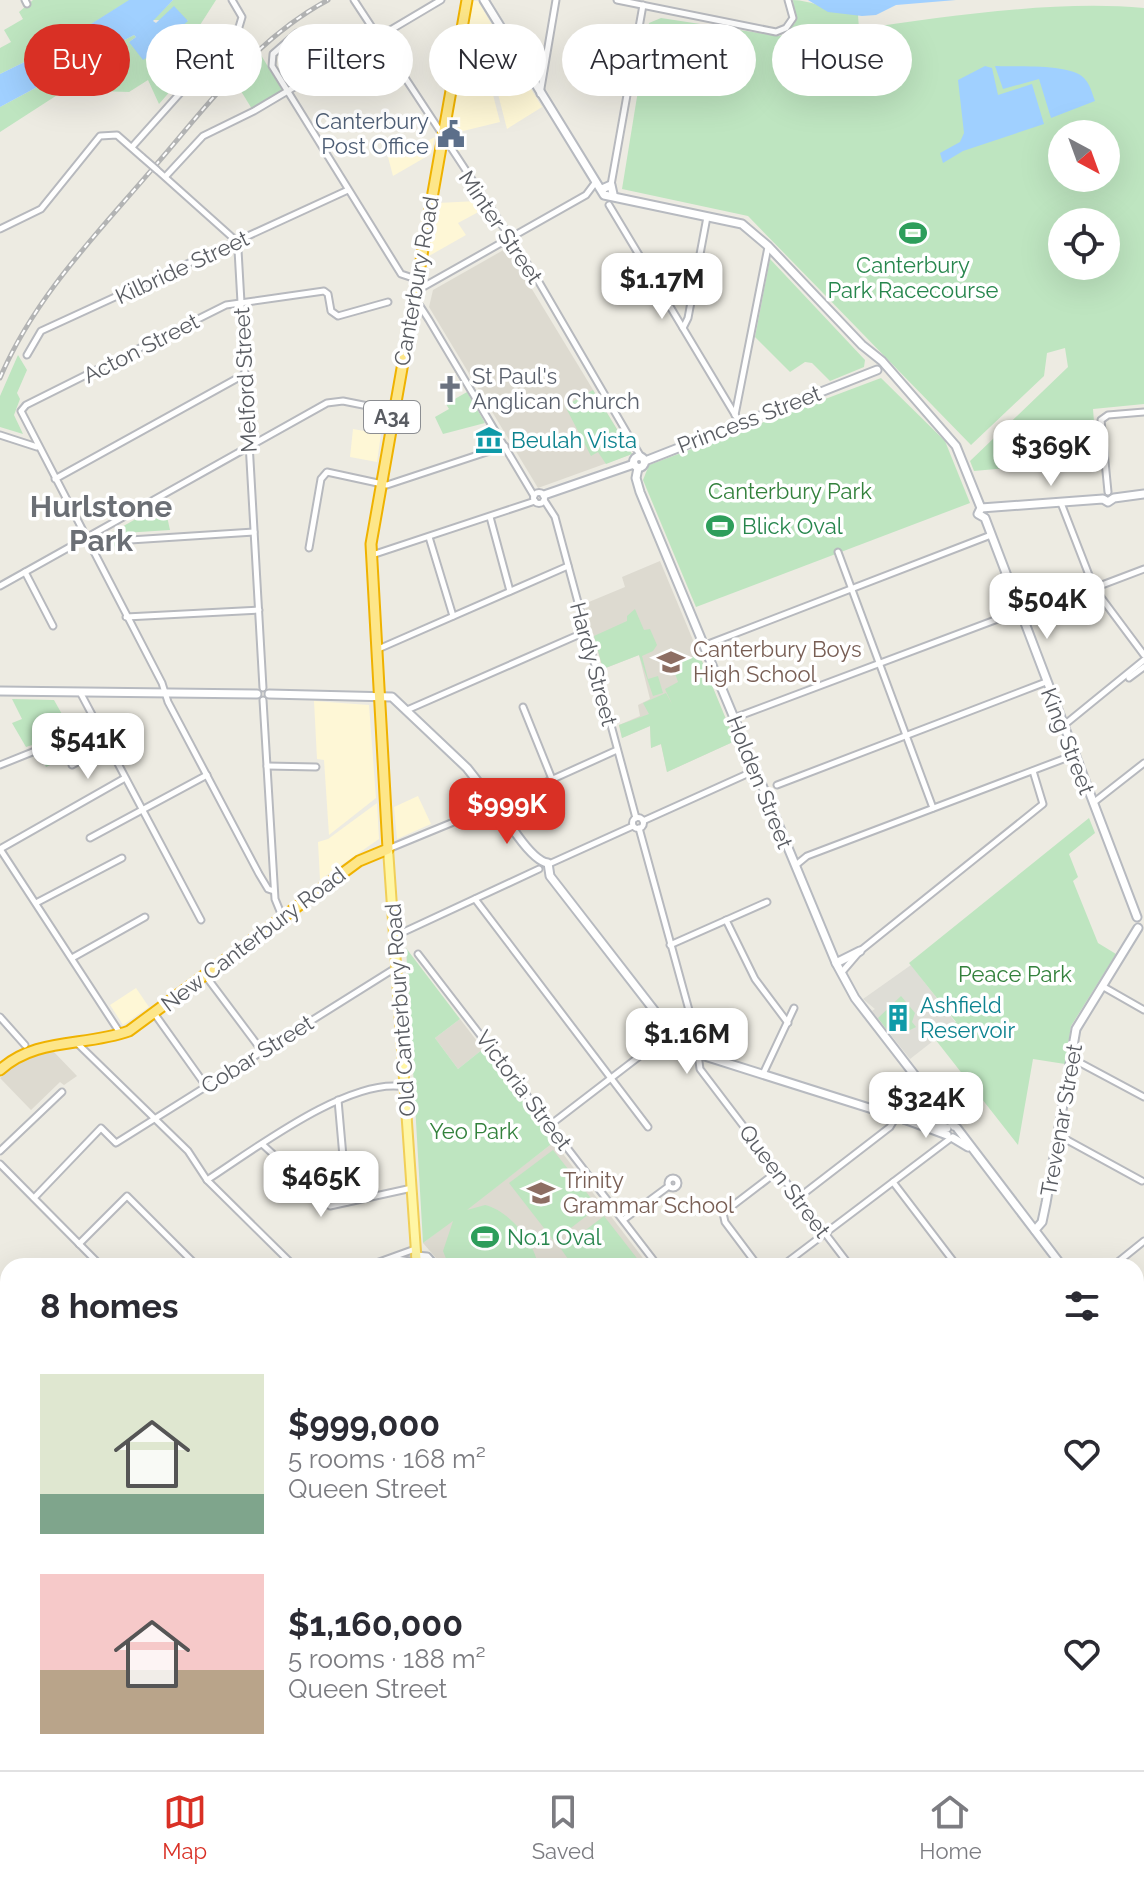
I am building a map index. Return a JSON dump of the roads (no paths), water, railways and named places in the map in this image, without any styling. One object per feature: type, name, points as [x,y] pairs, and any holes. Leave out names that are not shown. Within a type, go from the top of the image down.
[{"type":"highway","name":"Canterbury Road","points":[[463,24],[467,0]]},
{"type":"highway","name":"Canterbury Road","points":[[388,849],[370,555],[449,96]]},
{"type":"highway","name":"New Canterbury Road","points":[[0,1070],[26,1050],[120,1033],[154,1013],[359,861],[388,849]]},
{"type":"highway","name":"New Canterbury Road","points":[[25,1045],[120,1033]]},
{"type":"highway","points":[[0,1064],[25,1045]]},
{"type":"main road","name":"Old Canterbury Road","points":[[388,849],[417,1258]]},
{"type":"street","points":[[132,147],[239,27],[241,14],[232,0]]},
{"type":"street","name":"Minter Street","points":[[354,0],[369,24]]},
{"type":"street","points":[[401,24],[441,0]]},
{"type":"street","points":[[484,0],[498,24]]},
{"type":"street","points":[[546,55],[556,0]]},
{"type":"street","points":[[617,0],[776,32],[786,28],[793,18],[788,0]]},
{"type":"street","points":[[613,194],[611,185],[643,5]]},
{"type":"street","points":[[278,51],[270,58],[278,74]]},
{"type":"street","name":"Minter Street","points":[[413,92],[543,290],[643,459]]},
{"type":"street","points":[[166,176],[203,136],[278,96]]},
{"type":"street","points":[[290,96],[401,274],[416,279]]},
{"type":"street","points":[[541,96],[595,183],[602,189],[611,185]]},
{"type":"street","points":[[0,229],[41,209],[94,142],[107,134],[117,135],[132,147],[236,243]]},
{"type":"street","points":[[415,291],[421,291],[586,195],[595,183]]},
{"type":"street","name":"King Street","points":[[602,189],[606,196],[613,194],[742,224],[768,246],[954,442],[985,512],[1062,726],[1140,917],[1135,923],[1141,927]]},
{"type":"street","name":"Kilbride Street","points":[[27,355],[41,331],[348,190]]},
{"type":"street","points":[[609,205],[740,423]]},
{"type":"street","points":[[683,328],[688,318],[707,216]]},
{"type":"street","name":"Melford Street","points":[[236,243],[274,889],[283,917]]},
{"type":"street","points":[[735,415],[768,246]]},
{"type":"street","name":"Acton Street","points":[[38,448],[21,414],[22,407],[226,305],[324,291],[328,294],[332,314],[338,316],[388,302]]},
{"type":"street","points":[[412,304],[420,306],[539,498]]},
{"type":"street","name":"Princess Street","points":[[643,459],[855,379],[878,365]]},
{"type":"street","points":[[55,479],[245,374]]},
{"type":"street","points":[[0,586],[330,402],[393,411]]},
{"type":"street","points":[[1108,496],[1101,420],[1108,415],[1144,412]]},
{"type":"street","points":[[0,435],[38,448],[259,874],[266,885],[274,889]]},
{"type":"street","points":[[309,548],[324,474],[337,471],[387,485],[505,446]]},
{"type":"street","points":[[370,555],[636,466],[643,459]]},
{"type":"street","name":"Holden Street","points":[[636,466],[640,492],[852,1000],[942,1114],[951,1131],[983,1163],[1056,1258]]},
{"type":"street","points":[[985,512],[1144,494]]},
{"type":"street","name":"Hardy Street","points":[[539,498],[550,511],[568,566],[636,818]]},
{"type":"street","points":[[1061,503],[1094,588],[1144,658],[1111,689]]},
{"type":"street","points":[[490,517],[510,591]]},
{"type":"street","points":[[130,540],[254,532]]},
{"type":"street","points":[[703,646],[991,535]]},
{"type":"street","points":[[429,537],[453,616]]},
{"type":"street","points":[[838,552],[933,808]]},
{"type":"street","points":[[375,651],[568,566]]},
{"type":"street","points":[[1094,588],[1144,569]]},
{"type":"street","points":[[25,572],[53,626]]},
{"type":"street","points":[[126,617],[259,610]]},
{"type":"street","points":[[734,718],[1019,611]]},
{"type":"street","points":[[407,710],[585,632]]},
{"type":"street","points":[[1062,726],[1144,667]]},
{"type":"street","points":[[777,785],[1046,682]]},
{"type":"street","points":[[0,691],[378,695]]},
{"type":"street","points":[[80,692],[201,920]]},
{"type":"street","name":"Queen Street","points":[[378,695],[390,695],[467,768],[674,1035],[698,1055],[701,1071],[844,1258]]},
{"type":"street","points":[[523,707],[552,779]]},
{"type":"street","points":[[72,765],[108,745]]},
{"type":"street","points":[[388,849],[617,750]]},
{"type":"street","points":[[0,765],[35,751]]},
{"type":"street","points":[[795,866],[807,856],[1074,755]]},
{"type":"street","points":[[1092,803],[1144,763]]},
{"type":"street","points":[[267,766],[316,767]]},
{"type":"street","points":[[395,936],[756,770]]},
{"type":"street","points":[[840,968],[1043,804],[1033,771]]},
{"type":"street","points":[[90,838],[207,775]]},
{"type":"street","points":[[120,1033],[0,849],[125,778]]},
{"type":"street","points":[[643,821],[636,818],[636,827],[695,1032],[698,1055],[951,1131],[941,1146],[792,1258]]},
{"type":"street","points":[[36,903],[122,858]]},
{"type":"street","points":[[259,874],[267,875],[273,870]]},
{"type":"street","points":[[475,899],[648,1127]]},
{"type":"street","points":[[670,945],[767,902]]},
{"type":"street","points":[[72,958],[145,917]]},
{"type":"street","points":[[726,920],[755,979],[788,1023]]},
{"type":"street","name":"Trevenar Street","points":[[1035,1230],[1043,1218],[1076,1029],[1141,927]]},
{"type":"street","name":"Victoria Street","points":[[418,954],[652,1258]]},
{"type":"street","name":"Cobar Street","points":[[34,1198],[101,1128],[116,1143],[398,967]]},
{"type":"street","points":[[205,975],[262,1051]]},
{"type":"street","points":[[1102,986],[1144,1010]]},
{"type":"street","points":[[763,1075],[794,1008]]},
{"type":"street","points":[[154,1013],[206,1086]]},
{"type":"street","points":[[0,1017],[25,1045]]},
{"type":"street","points":[[550,1125],[674,1035],[688,1039],[695,1032]]},
{"type":"street","points":[[77,1043],[188,1151],[207,1180],[286,1258]]},
{"type":"street","points":[[1071,1058],[1144,1097]]},
{"type":"street","points":[[207,1180],[328,1103],[392,1086],[405,1087]]},
{"type":"street","points":[[0,1151],[62,1092]]},
{"type":"street","points":[[338,1100],[347,1202]]},
{"type":"street","points":[[798,1198],[900,1118]]},
{"type":"street","points":[[1058,1135],[1142,1181]]},
{"type":"street","points":[[262,1144],[326,1205],[412,1188]]},
{"type":"street","points":[[0,1164],[93,1258]]},
{"type":"street","points":[[752,1258],[725,1222],[723,1213],[778,1171]]},
{"type":"street","points":[[893,1182],[951,1258]]},
{"type":"street","points":[[623,1220],[669,1186]]},
{"type":"street","points":[[79,1244],[127,1196],[189,1258]]},
{"type":"street","points":[[1123,1258],[1144,1241]]},
{"type":"water","points":[[129,0],[173,0],[153,21],[156,23],[174,6],[188,21],[184,24],[146,24],[146,58],[143,60],[130,43],[136,37],[130,37],[130,24],[91,24]]},
{"type":"water","points":[[808,0],[956,0],[896,5],[876,15],[862,16],[828,12]]},
{"type":"water","points":[[24,62],[24,94],[0,107],[0,74]]},
{"type":"water","points":[[985,66],[992,68],[998,95],[1032,84],[1044,124],[963,151],[943,163],[940,153],[960,142],[964,133],[958,80]]},
{"type":"water","points":[[995,66],[1055,68],[1077,73],[1088,83],[1095,101],[1051,118],[1039,79],[1003,89]]},
{"type":"railway","points":[[0,378],[14,348],[49,293],[213,98],[277,34],[328,0]]},
{"type":"place","name":"Canterbury Post Office","points":[[451,134]]},
{"type":"place","name":"Canterbury Park Racecourse","points":[[913,233]]},
{"type":"place","name":"St Paul's Anglican Church","points":[[450,389]]},
{"type":"place","name":"Beulah Vista","points":[[489,440]]},
{"type":"place","name":"Blick Oval","points":[[720,526]]},
{"type":"place","name":"Canterbury Boys High School","points":[[671,662]]},
{"type":"place","name":"Ashfield Reservoir","points":[[898,1018]]},
{"type":"place","name":"Trinity Grammar School","points":[[541,1193]]},
{"type":"place","name":"No.1 Oval","points":[[485,1237]]},
{"type":"district","name":"Hurlstone Park","points":[[101,524]]},
{"type":"park label","name":"Canterbury Park","points":[[790,491]]},
{"type":"park label","name":"Peace Park","points":[[1015,974]]},
{"type":"park label","name":"Yeo Park","points":[[474,1131]]}]
